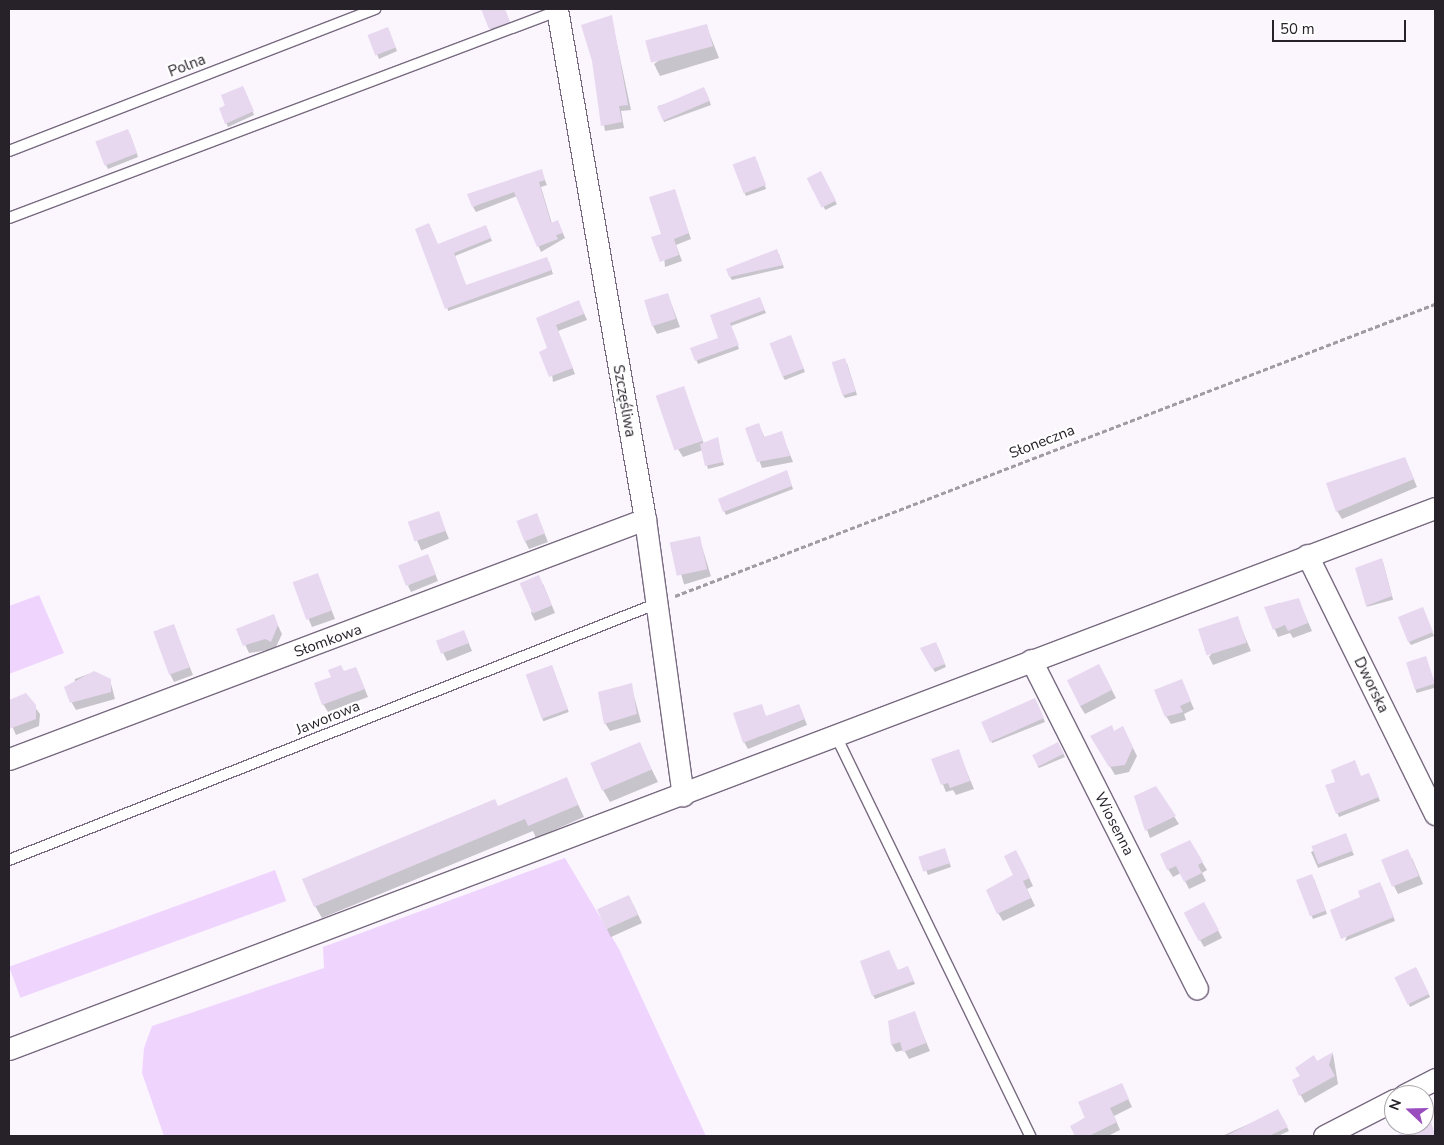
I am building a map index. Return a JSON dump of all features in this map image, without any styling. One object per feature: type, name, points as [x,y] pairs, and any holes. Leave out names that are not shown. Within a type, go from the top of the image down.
[{"type":"street","name":"Szczęśliwa","points":[[557,10],[645,519],[683,795]]},
{"type":"street","points":[[9,1049],[683,795],[1031,660],[1435,508]]},
{"type":"street","name":"Słomkowa","points":[[9,759],[645,519]]},
{"type":"street","name":"Dworska","points":[[1308,555],[1435,814]]},
{"type":"street","name":"Wiosenna","points":[[1031,660],[1197,988]]},
{"type":"street","points":[[1423,1085],[1435,1079]]},
{"type":"street","points":[[1324,1136],[1384,1105]]},
{"type":"lane","name":"Polna","points":[[9,151],[375,9]]},
{"type":"lane","points":[[9,218],[557,10]]},
{"type":"lane","name":"Jaworowa","points":[[9,860],[658,603]]},
{"type":"lane","points":[[836,736],[1030,1136]]},
{"type":"path","name":"Słoneczna","points":[[658,603],[1435,304]]},
{"type":"shaded area","points":[[39,595],[64,653],[9,674],[9,606]]},
{"type":"shaded area","points":[[565,858],[619,949],[706,1136],[164,1136],[142,1073],[144,1048],[152,1026],[324,968],[323,947]]},
{"type":"shaded area","points":[[275,870],[286,901],[20,998],[9,967]]},
{"type":"building","points":[[481,9],[505,9],[510,22],[489,29]]},
{"type":"building","points":[[612,15],[628,105],[619,106],[622,122],[601,126],[592,61],[581,25]]},
{"type":"building","points":[[707,24],[713,46],[651,63],[645,41]]},
{"type":"building","points":[[388,27],[396,48],[375,55],[367,35]]},
{"type":"building","points":[[243,86],[254,111],[225,124],[219,108],[225,106],[221,95]]},
{"type":"building","points":[[704,87],[710,101],[663,121],[657,107]]},
{"type":"building","points":[[128,129],[137,153],[105,166],[95,142]]},
{"type":"building","points":[[755,156],[766,185],[744,194],[733,165]]},
{"type":"building","points":[[542,169],[545,180],[539,182],[551,223],[558,220],[563,233],[556,235],[558,239],[537,247],[514,192],[472,207],[467,194]]},
{"type":"building","points":[[821,171],[836,200],[822,208],[807,178]]},
{"type":"building","points":[[675,189],[689,233],[674,239],[679,255],[660,262],[651,237],[661,234],[649,197]]},
{"type":"building","points":[[429,223],[438,244],[486,225],[491,238],[454,253],[466,285],[547,257],[552,270],[445,309],[415,229]]},
{"type":"building","points":[[777,249],[783,265],[729,277],[726,269]]},
{"type":"building","points":[[668,293],[676,319],[652,326],[644,300]]},
{"type":"building","points":[[760,297],[765,310],[730,323],[739,345],[695,361],[690,348],[718,338],[710,315]]},
{"type":"building","points":[[579,300],[584,314],[556,325],[573,368],[549,377],[539,352],[547,348],[536,318]]},
{"type":"building","points":[[791,335],[804,369],[782,377],[770,343]]},
{"type":"building","points":[[845,358],[856,391],[843,396],[832,362]]},
{"type":"building","points":[[684,386],[703,441],[675,451],[656,396]]},
{"type":"building","points":[[759,423],[764,437],[782,431],[790,456],[757,462],[745,428]]},
{"type":"building","points":[[718,437],[723,462],[705,466],[700,444]]},
{"type":"building","points":[[1405,457],[1414,479],[1336,512],[1326,483]]},
{"type":"building","points":[[787,470],[792,486],[723,512],[718,499]]},
{"type":"building","points":[[439,511],[446,531],[415,542],[408,522]]},
{"type":"building","points":[[537,513],[545,534],[524,541],[516,521]]},
{"type":"building","points":[[700,536],[707,569],[677,576],[670,542]]},
{"type":"building","points":[[428,554],[436,575],[406,586],[398,565]]},
{"type":"building","points":[[1382,558],[1392,596],[1366,606],[1355,568]]},
{"type":"building","points":[[318,573],[332,611],[306,620],[293,582]]},
{"type":"building","points":[[539,575],[552,605],[533,614],[520,583]]},
{"type":"building","points":[[1299,598],[1308,623],[1288,631],[1285,625],[1273,630],[1264,607]]},
{"type":"building","points":[[1423,607],[1433,632],[1408,642],[1398,617]]},
{"type":"building","points":[[274,614],[278,625],[271,642],[265,639],[243,646],[236,629]]},
{"type":"building","points":[[1238,616],[1247,643],[1207,656],[1198,629]]},
{"type":"building","points":[[174,624],[190,667],[169,675],[153,632]]},
{"type":"building","points":[[464,630],[469,643],[441,654],[436,641]]},
{"type":"building","points":[[936,642],[945,664],[932,669],[920,648]]},
{"type":"building","points":[[1426,656],[1435,684],[1415,690],[1406,662]]},
{"type":"building","points":[[1099,664],[1112,690],[1080,706],[1067,680]]},
{"type":"building","points":[[341,665],[344,671],[356,667],[365,689],[322,705],[314,683],[331,677],[328,670]]},
{"type":"building","points":[[552,665],[568,709],[542,719],[526,675]]},
{"type":"building","points":[[94,671],[111,679],[111,692],[70,703],[64,687]]},
{"type":"building","points":[[1182,679],[1191,701],[1180,706],[1183,712],[1165,717],[1154,690]]},
{"type":"building","points":[[632,683],[637,714],[604,724],[598,692]]},
{"type":"building","points":[[26,693],[36,705],[36,719],[9,729],[9,700]]},
{"type":"building","points":[[1035,698],[1044,718],[990,742],[981,722]]},
{"type":"building","points":[[762,704],[766,716],[799,704],[805,719],[743,743],[733,713]]},
{"type":"building","points":[[1112,725],[1114,731],[1123,726],[1133,747],[1125,765],[1109,767],[1090,736]]},
{"type":"building","points":[[640,742],[652,770],[602,791],[590,763]]},
{"type":"building","points":[[1058,742],[1064,754],[1038,767],[1032,755]]},
{"type":"building","points":[[959,749],[970,781],[950,788],[948,783],[941,785],[931,759]]},
{"type":"building","points":[[1355,760],[1361,776],[1369,773],[1379,797],[1336,814],[1325,785],[1335,782],[1331,770]]},
{"type":"building","points":[[567,777],[578,805],[528,826],[525,819],[314,907],[302,879],[495,799],[498,806]]},
{"type":"building","points":[[1156,786],[1176,816],[1145,831],[1134,796]]},
{"type":"building","points":[[1346,833],[1353,851],[1318,864],[1311,846]]},
{"type":"building","points":[[1190,840],[1203,862],[1198,865],[1202,873],[1184,882],[1176,866],[1167,870],[1160,854]]},
{"type":"building","points":[[945,848],[950,863],[923,872],[918,857]]},
{"type":"building","points":[[1408,849],[1419,876],[1392,887],[1381,860]]},
{"type":"building","points":[[1016,850],[1030,878],[1023,881],[1031,898],[997,914],[986,890],[1013,875],[1004,856]]},
{"type":"building","points":[[1312,874],[1326,910],[1310,917],[1296,880]]},
{"type":"building","points":[[1380,882],[1394,917],[1341,939],[1330,910],[1360,897],[1358,891]]},
{"type":"building","points":[[629,895],[638,915],[606,929],[597,909]]},
{"type":"building","points":[[1204,902],[1219,930],[1199,941],[1184,913]]},
{"type":"building","points":[[889,950],[898,970],[908,966],[914,981],[872,996],[860,961]]},
{"type":"building","points":[[1416,967],[1429,994],[1408,1004],[1394,978]]},
{"type":"building","points":[[915,1011],[926,1043],[903,1052],[900,1042],[891,1045],[888,1021]]},
{"type":"building","points":[[1333,1052],[1329,1065],[1335,1076],[1299,1096],[1292,1080],[1300,1076],[1295,1068],[1314,1055],[1317,1061]]},
{"type":"building","points":[[1122,1083],[1129,1099],[1110,1108],[1117,1122],[1089,1136],[1075,1136],[1070,1126],[1085,1118],[1078,1102]]},
{"type":"building","points":[[1278,1109],[1288,1127],[1269,1136],[1226,1136]]},
{"type":"building","points":[[1434,1133],[1435,1136],[1394,1136],[1434,1135]]}]
